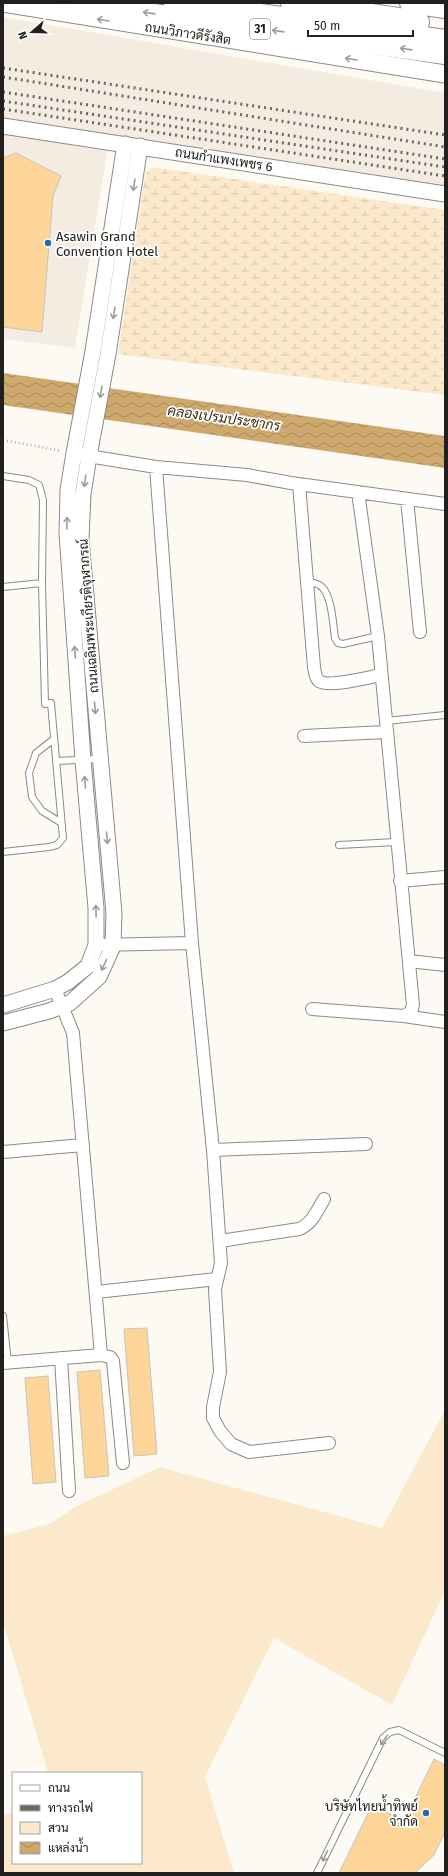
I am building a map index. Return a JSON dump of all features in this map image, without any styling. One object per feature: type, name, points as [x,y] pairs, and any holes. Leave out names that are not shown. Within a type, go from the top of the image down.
[{"type":"highway","name":"ถนนวิภาวดีรังสิต","points":[[74,3],[445,54]]},
{"type":"highway","name":"31","points":[[175,3],[445,41]]},
{"type":"highway","points":[[292,3],[445,26]]},
{"type":"highway","points":[[410,3],[445,8]]},
{"type":"main road","name":"ถนนวิภาวดีรังสิต","points":[[3,3],[445,74]]},
{"type":"street","name":"ถนนกำแพงเพชร 6","points":[[3,126],[445,194]]},
{"type":"street","name":"ถนนเฉลิมพระเกียรติจุฬาภรณ์","points":[[3,1005],[55,989],[68,982],[88,966],[96,945],[96,908],[82,760],[67,533],[68,490],[75,446],[133,145]]},
{"type":"street","name":"ถนนเฉลิมพระเกียรติจุฬาภรณ์","points":[[3,1023],[70,1003],[99,977],[114,946],[114,913],[99,759],[81,539],[83,494],[108,354],[133,145]]},
{"type":"street","points":[[75,446],[156,467],[247,475],[300,484],[445,504]]},
{"type":"street","points":[[156,467],[192,943],[213,1150],[220,1241],[221,1263],[215,1289],[215,1310],[220,1372],[213,1407],[213,1418],[220,1431],[231,1444],[249,1452],[328,1443]]},
{"type":"street","points":[[300,484],[314,667],[317,678],[323,683],[333,684],[381,675]]},
{"type":"street","points":[[358,492],[378,636],[396,842],[409,961],[412,1005],[411,1012],[404,1016]]},
{"type":"street","points":[[407,499],[420,632]]},
{"type":"street","points":[[304,736],[386,727]]},
{"type":"street","points":[[400,881],[445,877]]},
{"type":"street","points":[[96,945],[114,946],[192,943]]},
{"type":"street","points":[[409,961],[445,965]]},
{"type":"street","points":[[55,989],[63,1005],[73,1033],[101,1355]]},
{"type":"street","points":[[312,1010],[404,1016],[445,1022]]},
{"type":"street","points":[[213,1150],[366,1144]]},
{"type":"street","points":[[3,1152],[83,1145]]},
{"type":"street","points":[[220,1241],[306,1227],[312,1220],[324,1199]]},
{"type":"street","points":[[96,1292],[217,1279]]},
{"type":"street","points":[[5,1363],[101,1355],[110,1357],[113,1361],[123,1463]]},
{"type":"street","points":[[61,1358],[69,1490]]},
{"type":"lane","points":[[3,476],[29,480],[39,485],[43,500],[42,583],[45,704],[51,703],[60,822],[63,838],[57,845],[3,852]]},
{"type":"lane","points":[[307,582],[320,585],[326,591],[338,643],[343,644],[378,636]]},
{"type":"lane","points":[[3,586],[42,583]]},
{"type":"lane","points":[[386,727],[445,715]]},
{"type":"lane","points":[[54,739],[36,753],[29,773],[32,797],[42,811],[60,822]]},
{"type":"lane","points":[[56,762],[99,759]]},
{"type":"lane","points":[[339,845],[396,842]]},
{"type":"lane","points":[[3,1316],[5,1363]]},
{"type":"lane","points":[[317,1873],[383,1738],[390,1732],[400,1730],[445,1753]]},
{"type":"path","points":[[3,440],[75,446]]},
{"type":"shaded area","points":[[3,17],[445,93],[445,193],[108,147],[75,348],[3,339]]},
{"type":"green space","points":[[151,167],[445,210],[445,395],[118,354],[145,175]]},
{"type":"green space","points":[[445,1410],[445,1591],[392,1705],[274,1638],[205,1777],[234,1873],[3,1873],[3,1816],[12,1812],[12,1864],[142,1864],[142,1772],[48,1772],[3,1622],[3,1536],[50,1524],[75,1507],[160,1467],[382,1528]]},
{"type":"water","name":"คลองเปรมประชากร","points":[[3,373],[445,436],[445,468],[3,405]]},
{"type":"building","points":[[16,153],[61,176],[53,196],[42,332],[3,327],[3,158]]},
{"type":"building","points":[[147,1328],[157,1454],[134,1456],[124,1329]]},
{"type":"building","points":[[100,1370],[109,1476],[85,1478],[77,1372]]},
{"type":"building","points":[[48,1376],[56,1482],[33,1484],[25,1378]]},
{"type":"building","name":"บริษัทไทยน้ำทิพย์ จำกัด","points":[[434,1759],[445,1765],[445,1832],[434,1855],[415,1873],[339,1873],[372,1805],[404,1821]]},
{"type":"railway","points":[[3,68],[445,135]]},
{"type":"railway","points":[[3,77],[445,147]]},
{"type":"railway","points":[[3,92],[445,159]]},
{"type":"railway","points":[[3,101],[445,167]]},
{"type":"railway","points":[[3,109],[445,176]]},
{"type":"place","name":"Asawin Grand Convention Hotel","points":[[48,243]]},
{"type":"place","name":"บริษัทไทยน้ำทิพย์ จำกัด","points":[[426,1813]]}]
